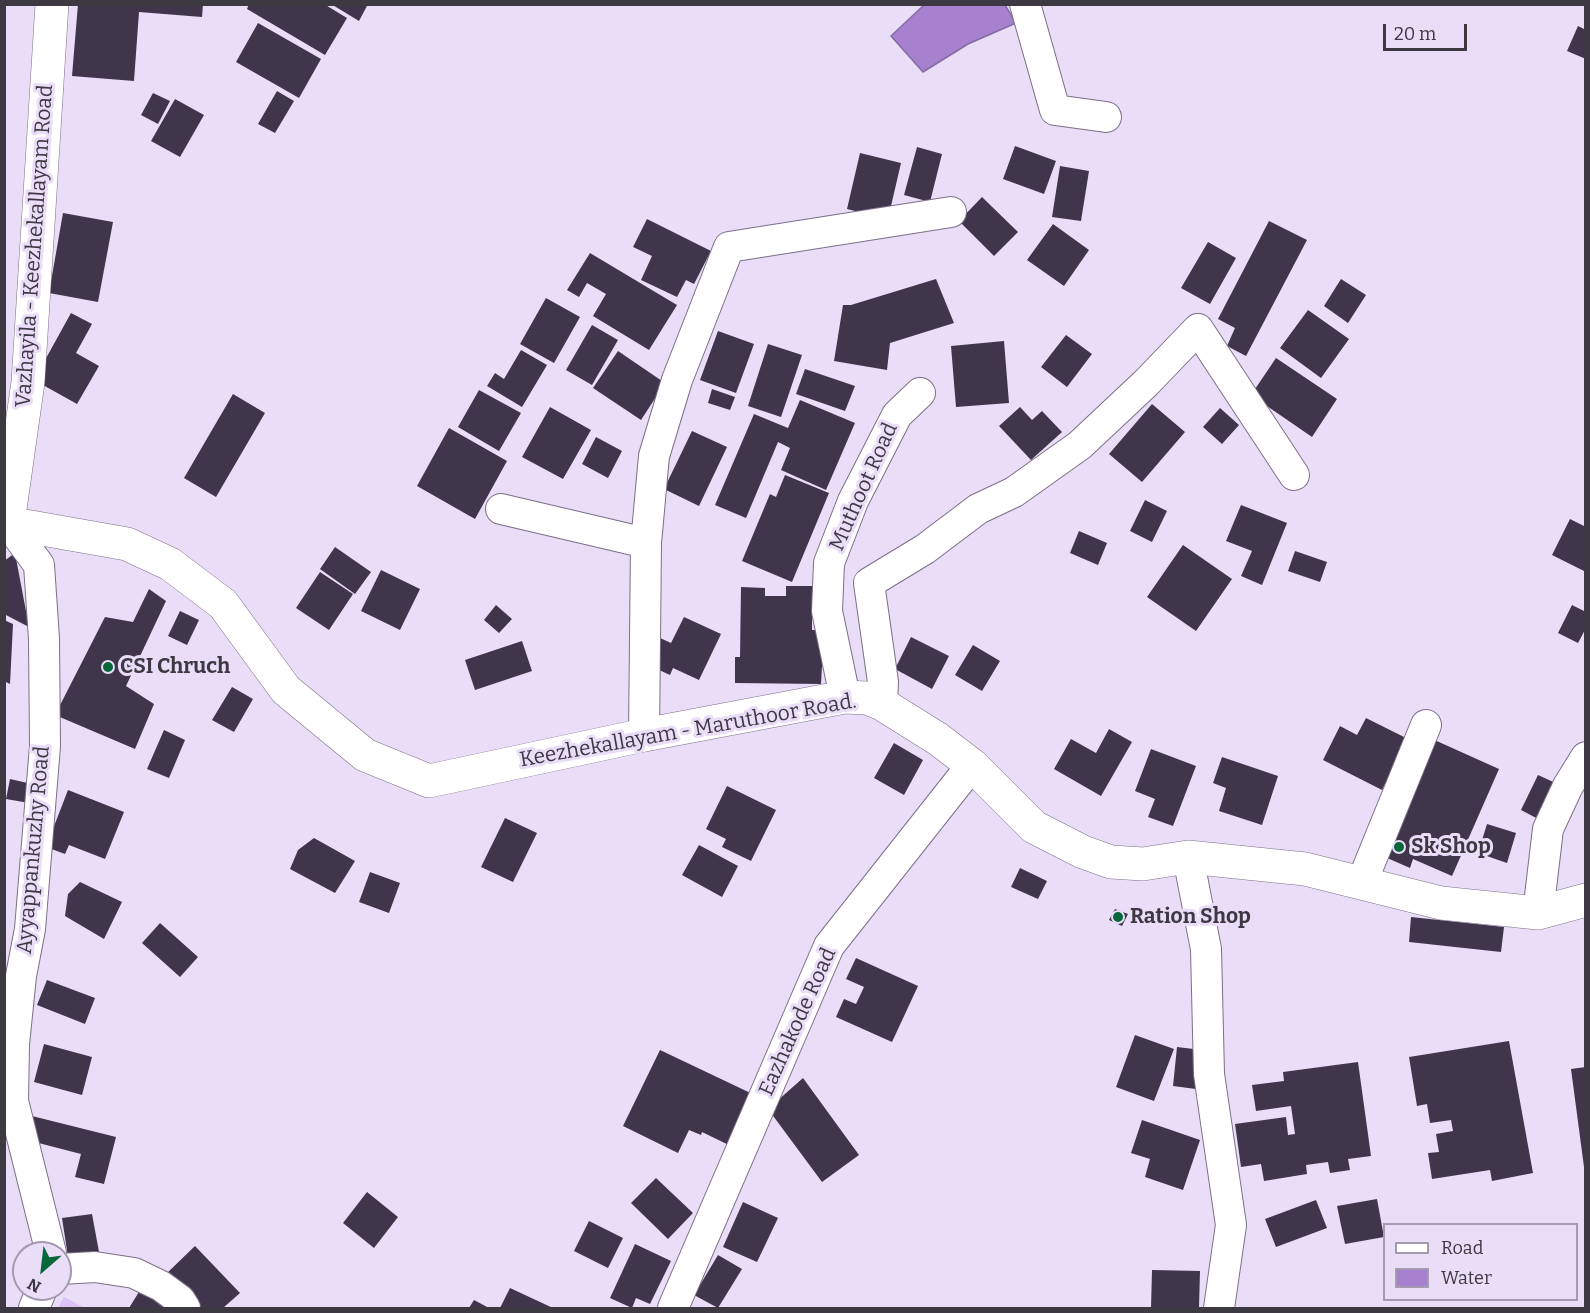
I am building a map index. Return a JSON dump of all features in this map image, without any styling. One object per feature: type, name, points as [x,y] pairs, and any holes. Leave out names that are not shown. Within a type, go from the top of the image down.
[{"type":"street","name":"Vazhayila - Keezhekallayam Road","points":[[6,524],[28,382],[51,4]]},
{"type":"street","points":[[1025,4],[1055,111],[1106,117]]},
{"type":"street","points":[[644,735],[646,543],[654,456],[677,380],[729,247],[951,212]]},
{"type":"street","points":[[882,704],[883,682],[869,583],[925,549],[978,509],[1014,492],[1080,445],[1146,383],[1198,329],[1294,475]]},
{"type":"street","name":"Muthoot Road","points":[[845,697],[827,611],[829,563],[853,501],[897,415],[920,393]]},
{"type":"street","points":[[501,509],[646,543]]},
{"type":"street","name":"Keezhekallayam - Maruthoor Road.","points":[[6,524],[127,544],[170,564],[223,603],[286,690],[365,755],[429,781],[644,735],[845,697],[867,698],[882,704],[938,739],[972,765],[1034,827],[1083,852],[1111,862],[1143,864],[1188,857],[1305,869],[1441,903],[1538,913],[1586,900]]},
{"type":"street","name":"Ayyappankuzhy Road","points":[[6,524],[39,565],[44,639],[45,746],[30,929],[15,1035],[9,1100],[48,1241]]},
{"type":"street","points":[[1362,882],[1426,725]]},
{"type":"street","points":[[1538,913],[1548,829],[1568,786],[1586,757]]},
{"type":"street","name":"Eazhakode Road","points":[[673,1308],[829,946],[972,765]]},
{"type":"street","points":[[1188,857],[1206,948],[1209,1074],[1231,1225],[1219,1308]]},
{"type":"street","points":[[72,1268],[95,1267],[134,1273],[161,1286],[180,1300],[185,1308]]},
{"type":"shaded area","points":[[62,1301],[72,1301],[85,1308],[58,1308]]},
{"type":"water","points":[[924,5],[1005,5],[1016,23],[968,44],[923,72],[891,36]]},
{"type":"building","points":[[78,4],[203,4],[202,17],[139,12],[134,81],[72,76]]},
{"type":"building","points":[[249,4],[324,4],[347,18],[325,55],[247,9]]},
{"type":"building","points":[[331,4],[368,4],[359,21]]},
{"type":"building","points":[[258,23],[321,59],[299,98],[236,62]]},
{"type":"building","points":[[1578,26],[1586,30],[1586,59],[1567,51]]},
{"type":"building","points":[[277,91],[294,101],[275,133],[258,124]]},
{"type":"building","points":[[153,93],[170,101],[158,124],[141,115]]},
{"type":"building","points":[[175,99],[204,115],[180,157],[151,141]]},
{"type":"building","points":[[1015,146],[1056,161],[1044,194],[1003,179]]},
{"type":"building","points":[[917,147],[942,154],[930,202],[904,195]]},
{"type":"building","points":[[860,153],[901,163],[888,219],[847,209]]},
{"type":"building","points":[[1060,166],[1089,171],[1081,221],[1052,217]]},
{"type":"building","points":[[982,197],[1018,232],[994,256],[959,221]]},
{"type":"building","points":[[63,213],[113,222],[98,302],[49,293]]},
{"type":"building","points":[[647,219],[711,251],[694,284],[686,280],[677,297],[641,280],[652,256],[633,247]]},
{"type":"building","points":[[1269,221],[1307,240],[1246,356],[1227,346],[1235,328],[1218,319]]},
{"type":"building","points":[[1053,224],[1089,250],[1064,286],[1027,260]]},
{"type":"building","points":[[1208,242],[1236,258],[1210,304],[1181,288]]},
{"type":"building","points":[[590,253],[677,305],[649,350],[593,316],[606,294],[587,283],[579,297],[567,290]]},
{"type":"building","points":[[936,279],[954,323],[890,343],[887,370],[834,361],[843,305],[851,305]]},
{"type":"building","points":[[1341,279],[1366,295],[1348,323],[1324,306]]},
{"type":"building","points":[[546,298],[580,317],[554,363],[520,344]]},
{"type":"building","points":[[1308,310],[1349,339],[1321,378],[1280,348]]},
{"type":"building","points":[[71,313],[92,324],[76,353],[99,366],[77,404],[34,380]]},
{"type":"building","points":[[592,325],[618,340],[592,385],[566,370]]},
{"type":"building","points":[[718,331],[754,344],[736,393],[700,380]]},
{"type":"building","points":[[1066,335],[1092,354],[1067,387],[1041,367]]},
{"type":"building","points":[[1004,341],[1009,403],[956,407],[951,346]]},
{"type":"building","points":[[768,344],[802,355],[781,417],[748,406]]},
{"type":"building","points":[[521,350],[547,365],[522,407],[487,386],[495,373],[504,379]]},
{"type":"building","points":[[618,351],[665,383],[641,420],[593,388]]},
{"type":"building","points":[[1276,358],[1337,399],[1312,437],[1251,395]]},
{"type":"building","points":[[805,369],[855,386],[845,411],[796,394]]},
{"type":"building","points":[[712,389],[735,397],[730,410],[708,403]]},
{"type":"building","points":[[479,390],[521,413],[499,451],[458,427]]},
{"type":"building","points":[[233,394],[265,413],[216,497],[184,478]]},
{"type":"building","points":[[800,400],[855,423],[826,490],[781,470],[790,448],[778,442],[746,518],[715,505],[754,414],[788,428]]},
{"type":"building","points":[[1152,404],[1185,432],[1142,482],[1109,454]]},
{"type":"building","points":[[550,407],[591,430],[563,479],[522,457]]},
{"type":"building","points":[[1020,407],[1032,420],[1042,411],[1062,432],[1031,460],[999,426]]},
{"type":"building","points":[[1220,408],[1239,425],[1222,444],[1203,427]]},
{"type":"building","points":[[449,428],[507,461],[475,519],[417,486]]},
{"type":"building","points":[[692,431],[727,447],[699,506],[664,489]]},
{"type":"building","points":[[596,437],[622,451],[608,478],[582,464]]},
{"type":"building","points":[[785,475],[829,493],[792,582],[742,561],[770,494],[776,497]]},
{"type":"building","points":[[1145,500],[1167,511],[1152,542],[1130,531]]},
{"type":"building","points":[[1241,505],[1287,523],[1262,585],[1241,576],[1252,551],[1226,541]]},
{"type":"building","points":[[1570,519],[1586,527],[1586,572],[1552,555]]},
{"type":"building","points":[[1079,531],[1107,543],[1098,565],[1070,553]]},
{"type":"building","points":[[1183,545],[1232,579],[1196,631],[1147,597]]},
{"type":"building","points":[[335,547],[371,572],[355,594],[320,569]]},
{"type":"building","points":[[1295,551],[1327,562],[1320,582],[1288,571]]},
{"type":"building","points":[[15,553],[29,627],[4,614],[4,561]]},
{"type":"building","points":[[381,570],[420,589],[400,630],[361,611]]},
{"type":"building","points":[[320,572],[353,594],[329,630],[296,608]]},
{"type":"building","points":[[786,586],[812,586],[812,630],[824,630],[821,684],[735,683],[735,657],[740,657],[741,587],[765,588],[765,596],[786,596]]},
{"type":"building","name":"CSI Chruch","points":[[149,589],[166,601],[126,686],[154,704],[135,749],[55,715],[105,617],[133,622]]},
{"type":"building","points":[[496,605],[512,619],[499,633],[484,620]]},
{"type":"building","points":[[1572,605],[1586,612],[1586,628],[1578,643],[1558,633]]},
{"type":"building","points":[[180,611],[199,620],[187,645],[168,636]]},
{"type":"building","points":[[684,617],[721,634],[699,680],[673,668],[670,675],[646,664],[658,637],[671,643]]},
{"type":"building","points":[[4,620],[13,624],[10,684],[4,681]]},
{"type":"building","points":[[911,637],[949,656],[932,689],[895,669]]},
{"type":"building","points":[[522,641],[532,671],[475,690],[465,660]]},
{"type":"building","points":[[973,645],[1000,661],[982,691],[955,675]]},
{"type":"building","points":[[232,687],[253,699],[234,732],[212,720]]},
{"type":"building","points":[[1366,718],[1408,739],[1382,790],[1323,760],[1340,726],[1357,735]]},
{"type":"building","points":[[1109,729],[1132,742],[1101,796],[1054,769],[1071,739],[1096,753]]},
{"type":"building","points":[[164,730],[185,740],[169,778],[147,769]]},
{"type":"building","points":[[1430,738],[1499,769],[1452,876],[1413,859],[1410,868],[1378,854]]},
{"type":"building","points":[[894,743],[923,760],[904,795],[874,778]]},
{"type":"building","points":[[1151,749],[1196,766],[1173,826],[1148,817],[1155,799],[1135,791]]},
{"type":"building","points":[[1222,757],[1278,776],[1262,825],[1219,811],[1226,788],[1213,783]]},
{"type":"building","points":[[1538,775],[1562,786],[1544,822],[1521,810]]},
{"type":"building","points":[[10,779],[32,784],[29,803],[6,799]]},
{"type":"building","points":[[727,786],[776,810],[751,861],[722,847],[726,839],[706,829]]},
{"type":"building","points":[[68,790],[124,812],[105,859],[69,845],[65,854],[46,847]]},
{"type":"building","points":[[505,818],[537,833],[513,882],[481,867]]},
{"type":"building","points":[[1487,824],[1516,833],[1507,863],[1478,853]]},
{"type":"building","points":[[314,838],[355,861],[335,893],[290,869],[298,850]]},
{"type":"building","points":[[699,845],[738,866],[722,897],[682,875]]},
{"type":"building","points":[[1020,868],[1047,881],[1038,899],[1011,887]]},
{"type":"building","points":[[370,872],[400,883],[389,913],[359,902]]},
{"type":"building","points":[[80,882],[122,902],[104,939],[65,916],[68,894]]},
{"type":"building","name":"Ration Shop","points":[[1115,909],[1128,914],[1122,926],[1109,920]]},
{"type":"building","points":[[1411,917],[1504,927],[1501,952],[1409,942]]},
{"type":"building","points":[[160,923],[198,957],[180,977],[142,943]]},
{"type":"building","points":[[856,958],[918,986],[892,1042],[836,1017],[844,999],[856,1004],[864,987],[846,979]]},
{"type":"building","points":[[47,980],[95,998],[85,1024],[37,1005]]},
{"type":"building","points":[[1135,1035],[1174,1049],[1154,1101],[1116,1087]]},
{"type":"building","points":[[1509,1041],[1533,1173],[1492,1181],[1490,1170],[1432,1179],[1428,1153],[1439,1152],[1436,1134],[1453,1131],[1451,1120],[1430,1123],[1427,1104],[1417,1106],[1409,1057]]},
{"type":"building","points":[[44,1044],[92,1057],[82,1095],[34,1082]]},
{"type":"building","points":[[1177,1047],[1202,1050],[1196,1089],[1173,1086]]},
{"type":"building","points":[[660,1050],[761,1098],[737,1149],[702,1132],[701,1135],[689,1130],[678,1153],[623,1126]]},
{"type":"building","points":[[1358,1062],[1371,1156],[1348,1159],[1350,1170],[1330,1173],[1328,1162],[1306,1165],[1307,1174],[1264,1181],[1261,1164],[1241,1167],[1235,1124],[1286,1117],[1288,1135],[1295,1134],[1291,1106],[1256,1111],[1252,1085],[1284,1081],[1283,1072]]},
{"type":"building","points":[[1586,1067],[1586,1167],[1584,1167],[1571,1069]]},
{"type":"building","points":[[803,1078],[859,1155],[822,1182],[768,1109]]},
{"type":"building","points":[[32,1116],[116,1137],[104,1184],[75,1177],[81,1154],[27,1140]]},
{"type":"building","points":[[1142,1120],[1200,1140],[1183,1190],[1145,1177],[1150,1159],[1131,1153]]},
{"type":"building","points":[[656,1178],[693,1213],[668,1239],[631,1203]]},
{"type":"building","points":[[367,1192],[398,1217],[374,1248],[343,1223]]},
{"type":"building","points":[[1377,1199],[1383,1237],[1345,1244],[1337,1206]]},
{"type":"building","points":[[1316,1200],[1327,1228],[1276,1247],[1265,1219]]},
{"type":"building","points":[[743,1202],[778,1218],[757,1262],[723,1247]]},
{"type":"building","points":[[92,1214],[99,1252],[72,1256],[72,1241],[66,1241],[62,1218]]},
{"type":"building","points":[[589,1221],[623,1238],[608,1268],[574,1251]]},
{"type":"building","points":[[635,1244],[671,1261],[650,1304],[636,1298],[632,1308],[610,1298]]},
{"type":"building","points":[[195,1246],[240,1293],[223,1308],[195,1308],[165,1275]]},
{"type":"building","points":[[718,1255],[742,1269],[718,1308],[694,1295]]},
{"type":"building","points":[[1152,1270],[1200,1271],[1199,1308],[1151,1308]]},
{"type":"building","points":[[147,1279],[180,1308],[129,1308]]},
{"type":"building","points":[[510,1288],[553,1308],[500,1308]]},
{"type":"building","points":[[474,1300],[489,1308],[469,1308]]},
{"type":"place","name":"CSI Chruch","points":[[108,667]]},
{"type":"place","name":"Sk Shop","points":[[1399,847]]},
{"type":"place","name":"Ration Shop","points":[[1118,917]]}]
